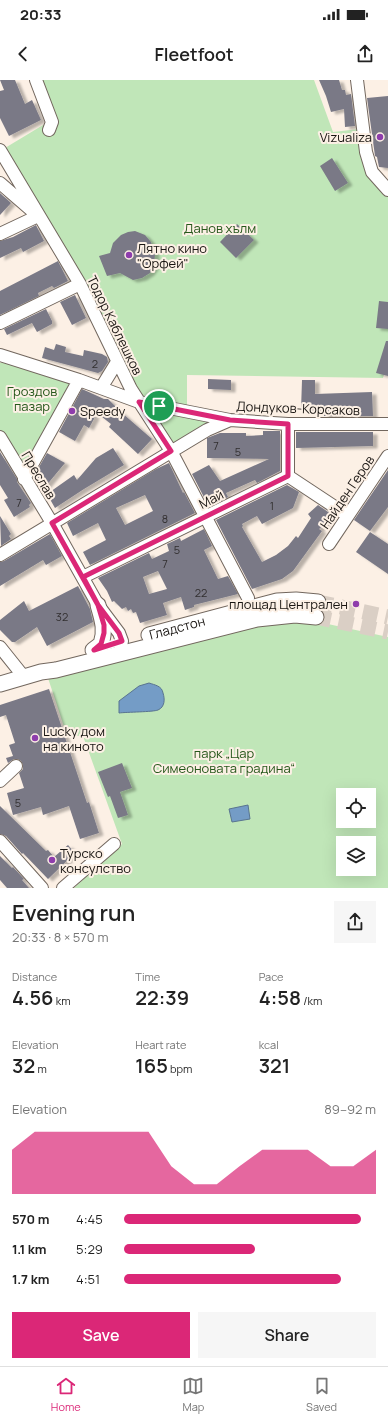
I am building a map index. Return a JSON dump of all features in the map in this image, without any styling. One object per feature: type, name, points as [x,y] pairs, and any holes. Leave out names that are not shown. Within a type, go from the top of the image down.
[{"type":"main road","name":"Гладстон","points":[[0,684],[24,676],[56,670],[121,647],[276,601],[296,600],[318,602]]},
{"type":"main road","points":[[94,650],[101,644],[104,633],[104,625],[98,605]]},
{"type":"main road","name":"Гладстон","points":[[41,672],[58,663],[94,650],[121,647],[277,616],[295,615],[316,617]]},
{"type":"street","points":[[36,80],[52,122],[49,130]]},
{"type":"street","points":[[357,80],[366,152],[372,172],[388,190]]},
{"type":"street","name":"Тодор Каблешков","points":[[0,150],[38,216],[80,284],[131,389],[171,451],[248,598]]},
{"type":"street","points":[[0,183],[38,216],[0,234]]},
{"type":"street","points":[[0,323],[80,284]]},
{"type":"street","name":"Дондуков-Корсаков","points":[[0,355],[79,380],[139,402],[230,420],[288,424],[388,424]]},
{"type":"street","points":[[102,388],[117,362]]},
{"type":"street","points":[[24,479],[79,380]]},
{"type":"street","points":[[0,555],[171,451],[207,430],[230,420]]},
{"type":"street","points":[[288,424],[288,476],[347,515]]},
{"type":"street","name":"Преслав","points":[[0,437],[52,523],[98,605],[119,633],[121,647]]},
{"type":"street","name":"Найден Геров","points":[[329,544],[388,456]]},
{"type":"street","name":"Май","points":[[83,577],[288,476]]},
{"type":"street","points":[[0,647],[24,676]]},
{"type":"street","points":[[0,781],[16,766]]},
{"type":"street","points":[[0,841],[42,888]]},
{"type":"street","points":[[63,888],[114,844]]},
{"type":"green space","name":"Данов хълм","points":[[33,80],[314,80],[333,132],[359,129],[371,174],[388,184],[388,360],[383,378],[187,375],[187,412],[228,421],[171,451],[148,415],[159,406],[131,389],[0,151],[48,122]]},
{"type":"green space","name":"Гроздов пазар","points":[[13,359],[79,380],[24,479],[0,437],[0,363]]},
{"type":"green space","name":"парк „Цар Симеоновата градина“","points":[[279,621],[314,621],[388,637],[388,888],[74,888],[122,844],[83,736],[67,736],[47,675]]},
{"type":"water","points":[[149,683],[158,686],[162,691],[164,703],[160,709],[119,713],[119,701],[139,686]]},
{"type":"water","points":[[248,805],[250,819],[232,822],[229,809]]},
{"type":"building","points":[[0,80],[15,80],[25,104],[32,100],[41,120],[9,136],[0,118],[0,91],[4,90]]},
{"type":"building","points":[[319,80],[339,80],[342,90],[345,90],[346,95],[351,94],[355,126],[345,127],[344,109],[331,112]]},
{"type":"building","points":[[388,96],[388,168],[379,167],[377,157],[375,156],[367,98]]},
{"type":"building","points":[[332,158],[348,183],[335,191],[320,166]]},
{"type":"building","points":[[0,193],[11,203],[0,215]]},
{"type":"building","points":[[237,224],[254,240],[236,258],[220,242]]},
{"type":"building","points":[[36,225],[44,241],[23,252],[21,248],[0,258],[0,241],[13,237]]},
{"type":"building","name":"Лятно кино \"Орфей\"","points":[[135,231],[145,235],[151,242],[155,254],[154,267],[150,273],[142,278],[133,280],[120,273],[107,276],[99,256],[110,253],[113,243],[121,235]]},
{"type":"building","points":[[58,261],[68,281],[54,288],[52,286],[38,293],[39,296],[0,315],[0,291]]},
{"type":"building","points":[[75,295],[86,318],[72,325],[60,302]]},
{"type":"building","points":[[379,301],[388,302],[388,329],[376,328]]},
{"type":"building","points":[[46,309],[52,324],[37,332],[32,323],[7,335],[4,329]]},
{"type":"building","points":[[386,341],[388,341],[388,376],[376,373]]},
{"type":"building","points":[[56,344],[66,347],[65,352],[83,356],[84,350],[102,354],[107,357],[108,362],[102,371],[98,373],[42,358],[45,347],[54,350]]},
{"type":"building","points":[[208,379],[231,380],[231,390],[208,389]]},
{"type":"building","points":[[302,380],[315,380],[315,394],[372,392],[373,416],[324,416],[324,411],[301,410]]},
{"type":"building","points":[[82,389],[104,399],[108,399],[152,439],[138,454],[109,427],[111,424],[97,413],[96,415],[91,411],[95,417],[89,428],[84,425],[75,441],[59,432]]},
{"type":"building","points":[[263,431],[280,431],[280,471],[257,483],[255,480],[226,493],[228,497],[209,507],[192,474],[209,465],[220,481],[269,459],[207,458],[207,438],[220,433],[246,433],[246,436],[263,435]]},
{"type":"building","points":[[296,432],[373,432],[373,446],[296,448]]},
{"type":"building","points":[[113,448],[124,465],[55,508],[47,494],[74,475],[77,480],[96,458]]},
{"type":"building","points":[[0,452],[31,503],[29,505],[30,507],[14,517],[4,500],[8,498],[0,485]]},
{"type":"building","points":[[47,453],[65,463],[45,487],[35,474]]},
{"type":"building","points":[[169,463],[183,493],[184,492],[195,513],[90,565],[83,552],[106,540],[98,523],[73,536],[67,523],[156,469]],"holes":[[[145,495],[153,511],[125,525],[116,508]]]},
{"type":"building","points":[[388,470],[388,507],[370,531],[354,520]]},
{"type":"building","points":[[287,485],[299,492],[293,508],[262,524],[257,516],[242,524],[242,527],[262,562],[276,555],[288,546],[296,536],[298,538],[311,518],[308,514],[318,505],[333,516],[319,529],[322,531],[293,571],[282,579],[252,589],[216,520]]},
{"type":"building","points":[[0,516],[11,534],[9,536],[11,539],[1,546]]},
{"type":"building","points":[[204,529],[212,546],[204,550],[218,579],[228,576],[238,594],[194,605],[194,607],[185,610],[181,597],[163,603],[167,615],[140,623],[136,612],[133,613],[131,609],[128,611],[126,607],[122,609],[114,601],[112,602],[107,591],[98,578],[149,553],[152,559],[169,551],[167,544],[180,538],[181,541]],"holes":[[[158,571],[167,589],[149,594],[143,577]]]},
{"type":"building","points":[[370,532],[388,544],[388,574],[356,552]]},
{"type":"building","points":[[50,534],[62,556],[46,565],[43,560],[0,586],[0,562]]},
{"type":"building","points":[[78,586],[90,609],[93,622],[47,646],[37,627],[15,642],[12,642],[0,630],[0,620],[24,601],[29,611]]},
{"type":"building","points":[[49,689],[87,803],[89,802],[99,833],[80,839],[69,806],[43,815],[41,807],[13,815],[7,793],[24,788],[19,773],[23,769],[23,765],[18,759],[14,759],[8,763],[6,758],[13,756],[9,745],[15,743],[6,715],[0,717],[0,705]]},
{"type":"building","points":[[122,763],[132,788],[120,792],[128,815],[118,818],[110,796],[108,797],[98,772]]},
{"type":"building","points":[[0,806],[54,857],[68,845],[75,853],[48,879],[6,836],[0,834]]},
{"type":"building","points":[[0,856],[24,879],[22,880],[29,888],[7,888],[0,880]]},
{"type":"tunnel","points":[[318,602],[388,617]]},
{"type":"tunnel","points":[[316,617],[388,632]]},
{"type":"place","name":"Vizualiza","points":[[380,137]]},
{"type":"place","name":"Лятно кино \"Орфей\"","points":[[129,255]]},
{"type":"place","name":"Speedy","points":[[72,411]]},
{"type":"place","name":"площад Централен","points":[[356,604]]},
{"type":"place","name":"Lucky дом на киното","points":[[35,738]]},
{"type":"place","name":"Турско консулство","points":[[52,860]]},
{"type":"route","points":[[159,406],[139,402],[171,451],[52,523],[98,605],[104,625],[104,633],[101,644],[94,650],[122,641],[119,633],[98,605],[83,577],[288,476],[288,424],[230,420],[159,406]]}]
